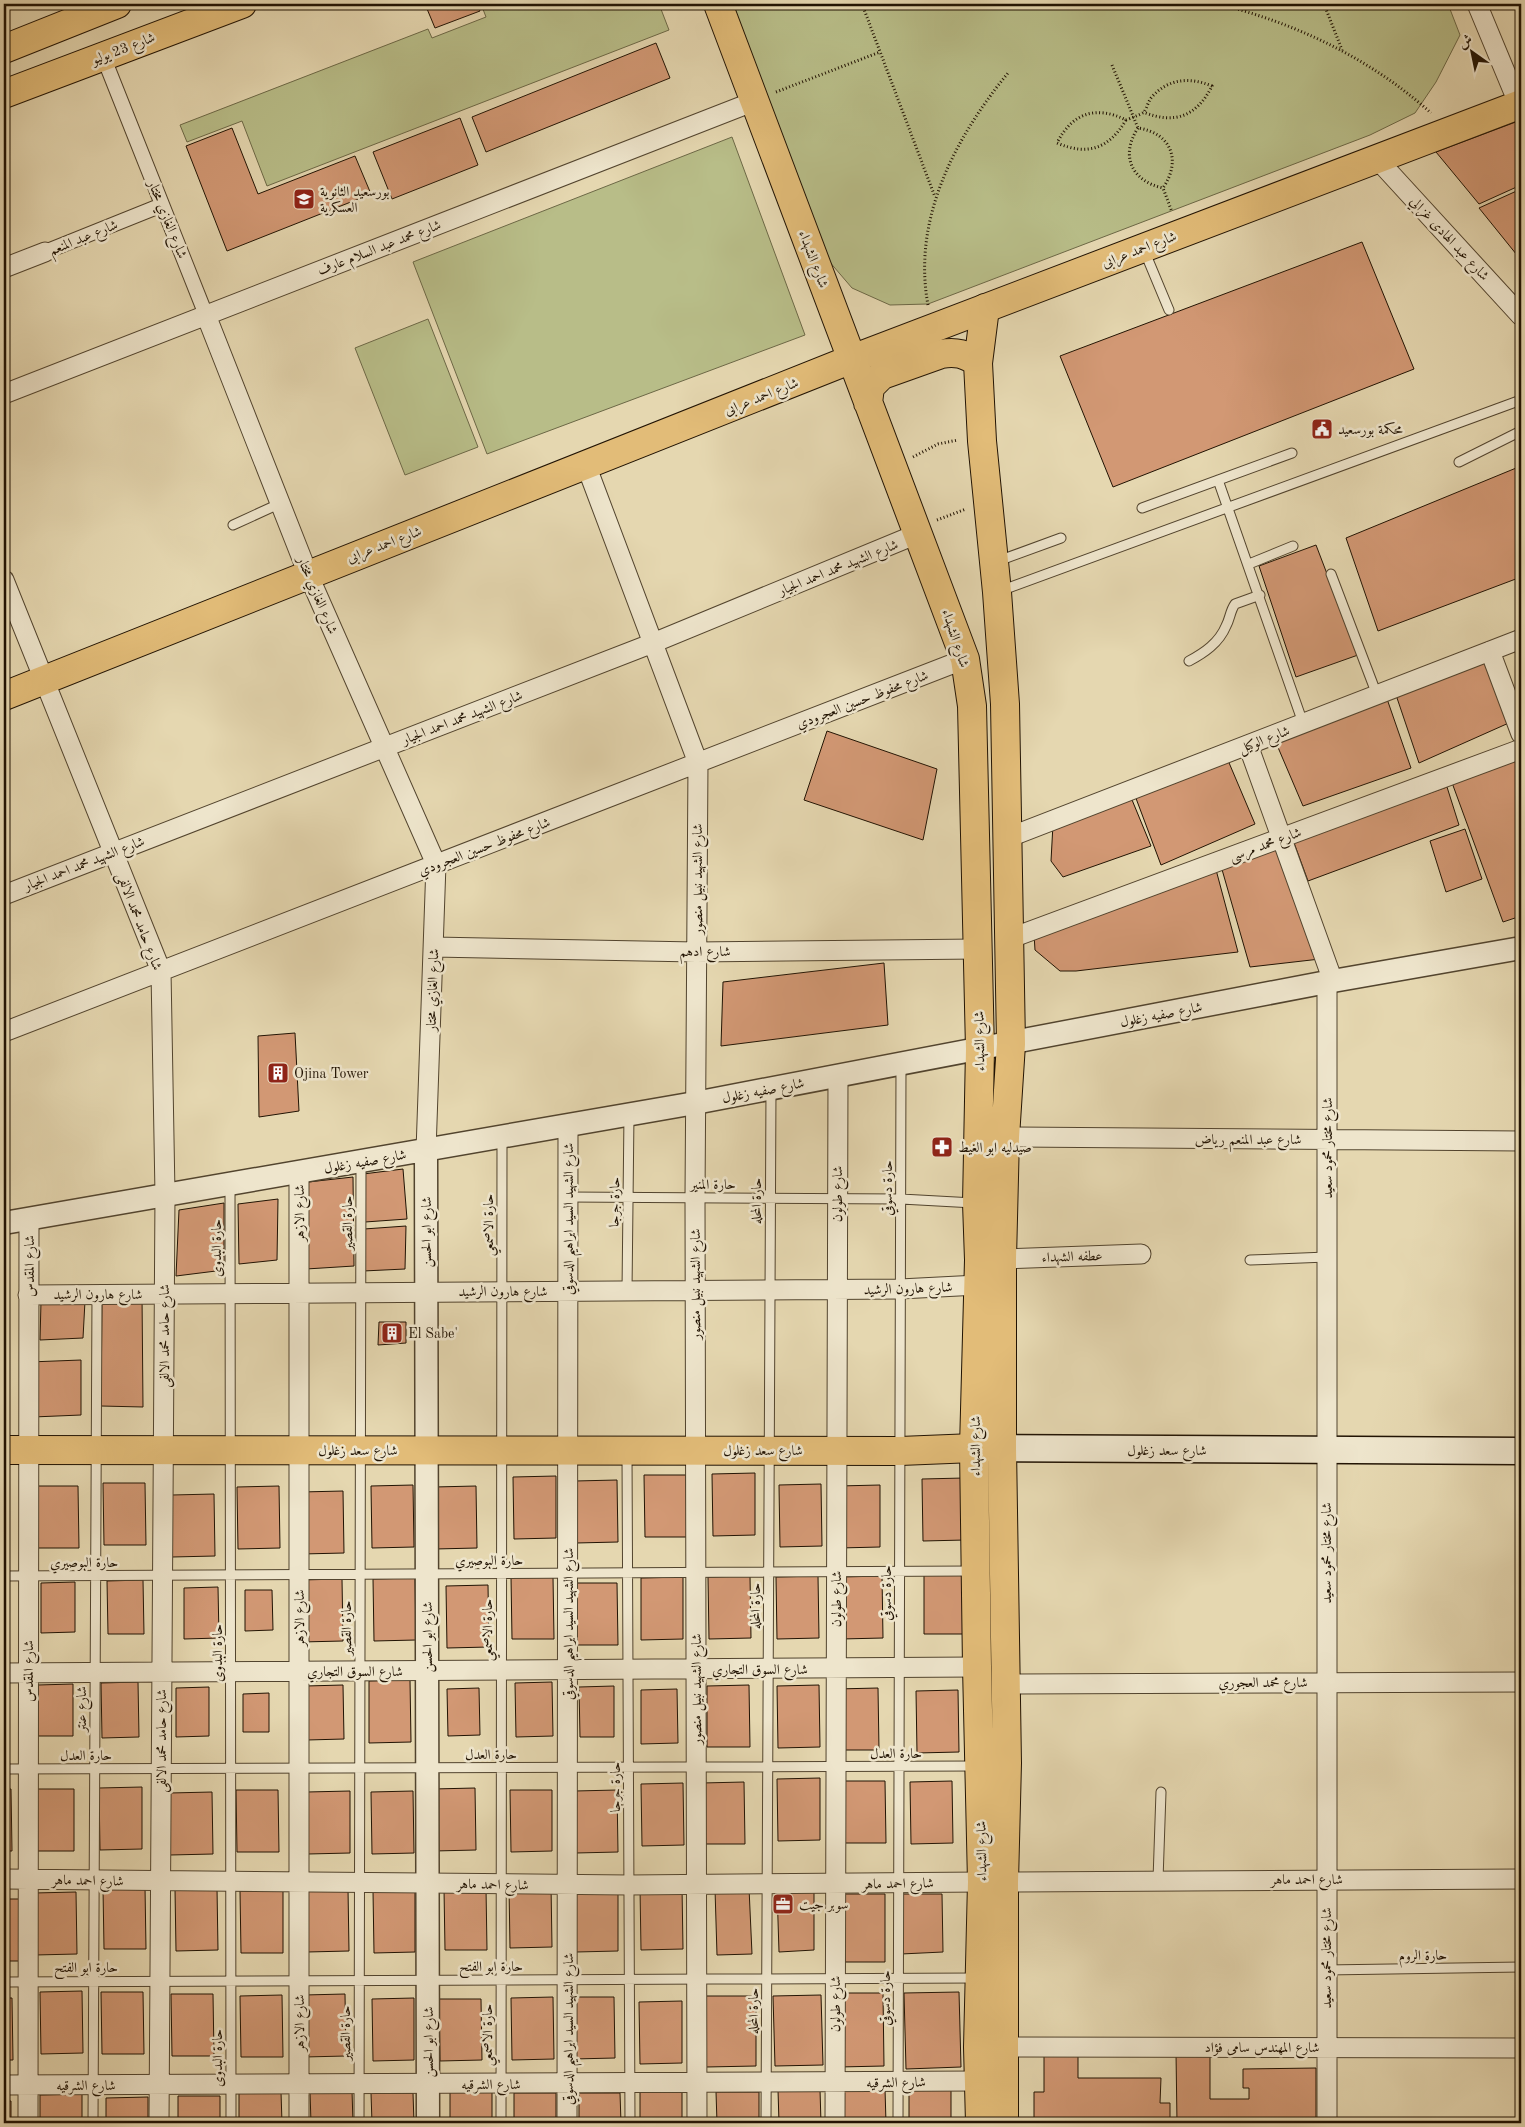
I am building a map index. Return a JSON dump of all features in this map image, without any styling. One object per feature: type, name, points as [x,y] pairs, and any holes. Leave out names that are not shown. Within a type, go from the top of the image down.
[{"type":"main road","points":[[4,49],[117,4]]},
{"type":"main road","name":"شارع 23 يوليو","points":[[4,94],[103,56],[189,15],[242,4]]},
{"type":"main road","name":"شارع الشهداء","points":[[718,4],[965,659],[972,706],[980,1049],[977,1203],[978,1285],[974,1448],[979,1766],[993,1882],[1004,2123]]},
{"type":"main road","name":"شارع احمد عرابى","points":[[4,696],[933,328],[1520,105]]},
{"type":"main road","name":"شارع الشهداء","points":[[980,2123],[978,2081],[979,1978],[1007,1763],[1002,1448],[1002,1259],[1005,1138],[1011,1044],[1005,704],[997,592],[982,441],[978,364],[985,308]]},
{"type":"main road","points":[[868,403],[870,387],[882,375],[941,354],[951,352],[966,355],[978,364]]},
{"type":"main road","name":"شارع سعد زغلول","points":[[16,1450],[900,1451],[1002,1448],[1521,1451]]},
{"type":"street","points":[[1477,4],[1520,105]]},
{"type":"street","name":"شارع الغازي مختار","points":[[103,56],[308,574],[436,864],[426,1151]]},
{"type":"street","name":"شارع محمد عبد السلام عارف","points":[[4,394],[755,101]]},
{"type":"street","name":"شارع عبد الهادى غزالي","points":[[1378,160],[1518,308]]},
{"type":"street","name":"شارع عبد المنعم","points":[[4,268],[162,205]]},
{"type":"street","name":"شارع الشهيد نبيل منصور","points":[[586,465],[698,763],[695,1102],[697,2123]]},
{"type":"street","name":"شارع الشهيد محمد احمد الجيار","points":[[4,895],[113,851],[653,643],[916,531]]},
{"type":"street","name":"شارع حامد محمد الالفى","points":[[4,580],[162,971],[165,1194],[159,2123]]},
{"type":"street","name":"شارع الوكيل","points":[[1007,838],[1521,639]]},
{"type":"street","points":[[1490,651],[1521,734]]},
{"type":"street","name":"شارع محفوظ حسين العجرودي","points":[[4,1032],[965,659]]},
{"type":"street","name":"شارع مختار محمود سعيد","points":[[1248,745],[1282,838],[1330,982],[1326,1257],[1327,2123]]},
{"type":"street","name":"شارع محمد مرسى","points":[[1009,938],[1521,749]]},
{"type":"street","name":"شارع ادهم","points":[[434,947],[696,952],[977,949]]},
{"type":"street","name":"شارع صفيه زغلول","points":[[4,1223],[165,1194],[426,1151],[1521,948]]},
{"type":"street","name":"شارع طولون","points":[[835,2123],[838,1076]]},
{"type":"street","name":"شارع الشهيد السيد ابراهيم الدسوقي","points":[[568,1125],[568,2123]]},
{"type":"street","name":"شارع عبد المنعم رياض","points":[[1005,1138],[1521,1141]]},
{"type":"street","name":"شارع ابو الحسن","points":[[426,1151],[428,2123]]},
{"type":"street","name":"شارع الازهر","points":[[299,1172],[299,2123]]},
{"type":"street","name":"شارع المقدس","points":[[28,2123],[28,1576],[16,1450],[28,1295],[29,1219]]},
{"type":"street","name":"عطفه الشهداء","points":[[1002,1259],[1141,1254]]},
{"type":"street","name":"شارع هارون الرشيد","points":[[28,1295],[900,1289],[978,1285]]},
{"type":"street","name":"شارع السوق التجاري","points":[[4,1673],[977,1667]]},
{"type":"street","name":"شارع محمد العجوري","points":[[1005,1684],[1521,1682]]},
{"type":"street","name":"شارع احمد ماهر","points":[[4,1879],[629,1886],[1326,1878],[1521,1879]]},
{"type":"street","name":"شارع المهندس سامى فؤاد","points":[[1002,2047],[1521,2048]]},
{"type":"street","name":"شارع الشرقيه","points":[[4,2085],[898,2083],[978,2081]]},
{"type":"lane","points":[[1142,248],[1169,310]]},
{"type":"lane","points":[[997,592],[1521,400]]},
{"type":"lane","points":[[1460,462],[1521,430]]},
{"type":"lane","points":[[1142,508],[1292,452]]},
{"type":"lane","points":[[1218,480],[1260,595],[1303,723]]},
{"type":"lane","points":[[233,525],[281,503]]},
{"type":"lane","points":[[994,562],[1061,538]]},
{"type":"lane","points":[[1249,564],[1293,546]]},
{"type":"lane","points":[[1330,574],[1377,695]]},
{"type":"lane","points":[[1189,662],[1204,653],[1217,641],[1226,627],[1235,604],[1260,595]]},
{"type":"lane","name":"حارة دسوقي","points":[[898,2123],[901,1064]]},
{"type":"lane","name":"حارة المحله","points":[[766,2123],[771,1088]]},
{"type":"lane","name":"حارة جرجا","points":[[627,1291],[629,1114]]},
{"type":"lane","name":"حارة الاصمعي","points":[[501,2123],[502,1137]]},
{"type":"lane","name":"حارة القصير","points":[[359,2123],[361,1162]]},
{"type":"lane","name":"حارة البدوى","points":[[230,1183],[231,2123]]},
{"type":"lane","name":"حارة المنير","points":[[568,1197],[901,1199],[977,1203]]},
{"type":"lane","points":[[1250,1260],[1326,1257]]},
{"type":"lane","name":"شارع عنتر","points":[[93,2123],[97,1294]]},
{"type":"lane","name":"حارة جرجا","points":[[627,1450],[630,2123]]},
{"type":"lane","name":"حارة البوصيري","points":[[4,1576],[975,1571]]},
{"type":"lane","name":"حارة العدل","points":[[4,1769],[836,1768],[979,1766]]},
{"type":"lane","points":[[1158,1880],[1161,1792]]},
{"type":"lane","name":"حارة الروم","points":[[1326,1970],[1521,1968]]},
{"type":"lane","name":"حارة ابو الفتح","points":[[4,1982],[979,1978]]},
{"type":"path","points":[[862,4],[936,198]]},
{"type":"path","points":[[1218,4],[1248,11],[1296,28],[1342,51],[1396,85],[1418,101],[1452,131]]},
{"type":"path","points":[[1324,4],[1342,51]]},
{"type":"path","points":[[755,101],[880,52]]},
{"type":"path","points":[[1112,65],[1138,128]]},
{"type":"path","points":[[933,328],[926,291],[924,257],[929,220],[942,178],[965,132],[983,103],[1008,73]]},
{"type":"path","points":[[1126,120],[1113,114],[1099,112],[1086,114],[1073,120],[1068,125],[1057,143],[1069,148],[1083,150],[1096,148],[1114,137],[1126,120],[1143,112],[1149,100],[1159,89],[1171,82],[1185,79],[1199,81],[1212,86],[1201,104],[1184,116],[1156,118],[1143,112]]},
{"type":"path","points":[[1138,128],[1132,137],[1129,148],[1130,160],[1134,171],[1152,185],[1163,188]]},
{"type":"path","points":[[1138,128],[1150,130],[1168,144],[1172,155],[1173,167],[1170,178],[1163,188]]},
{"type":"path","points":[[1163,188],[1180,234]]},
{"type":"path","points":[[893,470],[915,455],[938,444],[963,440],[982,441]]},
{"type":"path","points":[[916,531],[988,501]]},
{"type":"green space","points":[[481,4],[659,4],[669,30],[267,186],[242,121],[187,142],[180,125],[428,29],[432,38],[486,17]]},
{"type":"green space","points":[[729,4],[1448,4],[1460,35],[1436,82],[1415,113],[1370,135],[928,304],[890,305],[852,288],[828,260]]},
{"type":"green space","points":[[732,137],[805,335],[487,454],[413,262]]},
{"type":"green space","points":[[428,319],[478,447],[405,475],[355,348]]},
{"type":"building","points":[[425,4],[477,4],[480,11],[435,28]]},
{"type":"building","points":[[1515,4],[1521,4],[1521,18]]},
{"type":"building","points":[[656,43],[670,78],[486,152],[472,117]]},
{"type":"building","points":[[460,118],[478,165],[392,199],[373,152]]},
{"type":"building","points":[[1521,120],[1521,185],[1479,204],[1436,152]]},
{"type":"building","points":[[232,128],[258,194],[355,156],[371,194],[227,251],[186,146]]},
{"type":"building","points":[[1521,189],[1521,260],[1479,208]]},
{"type":"building","points":[[1362,242],[1414,369],[1113,487],[1060,356]]},
{"type":"building","points":[[1521,466],[1521,577],[1378,631],[1346,538]]},
{"type":"building","points":[[1316,545],[1358,655],[1296,677],[1259,566]]},
{"type":"building","points":[[1521,644],[1521,673],[1514,647]]},
{"type":"building","points":[[1487,656],[1511,722],[1419,763],[1395,692]]},
{"type":"building","points":[[1386,696],[1411,768],[1303,806],[1274,738]]},
{"type":"building","points":[[827,731],[937,769],[923,840],[804,800]]},
{"type":"building","points":[[1521,756],[1521,916],[1503,922],[1451,780]]},
{"type":"building","points":[[1227,758],[1255,824],[1161,865],[1134,793]]},
{"type":"building","points":[[1447,787],[1459,825],[1308,881],[1293,840]]},
{"type":"building","points":[[1130,795],[1151,846],[1063,877],[1051,861],[1053,824]]},
{"type":"building","points":[[1465,829],[1482,879],[1446,892],[1430,841]]},
{"type":"building","points":[[1279,844],[1320,959],[1250,967],[1221,866]]},
{"type":"building","points":[[1215,866],[1238,952],[1076,971],[1060,971],[1035,950],[1034,934]]},
{"type":"building","points":[[884,963],[888,1025],[721,1046],[723,982]]},
{"type":"building","name":"Ojina Tower","points":[[295,1033],[299,1111],[259,1117],[258,1036]]},
{"type":"building","points":[[403,1169],[407,1219],[365,1222],[363,1174]]},
{"type":"building","points":[[353,1177],[354,1266],[306,1269],[308,1182]]},
{"type":"building","points":[[278,1199],[277,1260],[239,1264],[238,1204]]},
{"type":"building","points":[[224,1203],[224,1270],[176,1276],[179,1210]]},
{"type":"building","points":[[406,1226],[405,1269],[363,1271],[364,1229]]},
{"type":"building","points":[[142,1295],[143,1407],[101,1406],[102,1299]]},
{"type":"building","points":[[85,1301],[83,1338],[40,1340],[41,1302]]},
{"type":"building","name":"El Sabe'","points":[[379,1322],[406,1322],[406,1343],[378,1345]]},
{"type":"building","points":[[81,1360],[81,1415],[33,1417],[29,1362]]},
{"type":"building","points":[[755,1473],[755,1535],[713,1536],[712,1474]]},
{"type":"building","points":[[644,1475],[686,1475],[687,1537],[645,1537]]},
{"type":"building","points":[[556,1476],[556,1538],[514,1539],[513,1477]]},
{"type":"building","points":[[964,1478],[965,1540],[923,1541],[922,1479]]},
{"type":"building","points":[[617,1480],[618,1542],[576,1543],[575,1481]]},
{"type":"building","points":[[103,1483],[145,1483],[146,1545],[104,1545]]},
{"type":"building","points":[[821,1484],[822,1546],[780,1547],[779,1485]]},
{"type":"building","points":[[413,1485],[414,1547],[372,1548],[371,1486]]},
{"type":"building","points":[[880,1485],[880,1547],[839,1548],[838,1486]]},
{"type":"building","points":[[36,1486],[78,1486],[79,1548],[37,1548]]},
{"type":"building","points":[[279,1486],[280,1548],[238,1549],[237,1487]]},
{"type":"building","points":[[476,1486],[477,1548],[435,1549],[434,1487]]},
{"type":"building","points":[[343,1491],[344,1553],[302,1554],[301,1492]]},
{"type":"building","points":[[214,1494],[215,1556],[172,1557],[172,1495]]},
{"type":"building","points":[[924,1572],[966,1572],[967,1634],[924,1634]]},
{"type":"building","points":[[750,1576],[751,1638],[709,1639],[708,1577]]},
{"type":"building","points":[[818,1576],[819,1638],[777,1639],[776,1577]]},
{"type":"building","points":[[882,1576],[883,1638],[841,1639],[840,1577]]},
{"type":"building","points":[[511,1577],[553,1577],[554,1639],[512,1639]]},
{"type":"building","points":[[683,1577],[683,1639],[641,1640],[641,1578]]},
{"type":"building","points":[[415,1578],[416,1640],[374,1641],[373,1579]]},
{"type":"building","points":[[342,1579],[343,1641],[301,1642],[300,1580]]},
{"type":"building","points":[[143,1580],[144,1634],[108,1634],[107,1581]]},
{"type":"building","points":[[75,1582],[75,1632],[41,1633],[41,1583]]},
{"type":"building","points":[[575,1583],[617,1583],[618,1645],[576,1645]]},
{"type":"building","points":[[488,1585],[489,1647],[447,1648],[446,1586]]},
{"type":"building","points":[[218,1587],[219,1638],[184,1639],[184,1588]]},
{"type":"building","points":[[245,1590],[272,1590],[273,1630],[245,1631]]},
{"type":"building","points":[[410,1680],[411,1742],[369,1743],[369,1681]]},
{"type":"building","points":[[138,1682],[139,1737],[102,1738],[101,1683]]},
{"type":"building","points":[[552,1682],[553,1736],[516,1737],[515,1683]]},
{"type":"building","points":[[73,1684],[73,1736],[38,1736],[38,1685]]},
{"type":"building","points":[[343,1685],[344,1739],[307,1740],[306,1686]]},
{"type":"building","points":[[749,1685],[750,1747],[707,1747],[707,1686]]},
{"type":"building","points":[[819,1685],[820,1747],[778,1748],[777,1686]]},
{"type":"building","points":[[614,1686],[614,1737],[580,1737],[579,1687]]},
{"type":"building","points":[[209,1687],[209,1736],[176,1737],[176,1688]]},
{"type":"building","points":[[479,1688],[480,1735],[448,1736],[447,1689]]},
{"type":"building","points":[[878,1688],[879,1750],[837,1750],[836,1689]]},
{"type":"building","points":[[677,1689],[678,1743],[641,1744],[641,1690]]},
{"type":"building","points":[[958,1690],[959,1752],[917,1753],[916,1691]]},
{"type":"building","points":[[269,1693],[269,1732],[243,1732],[243,1694]]},
{"type":"building","points":[[820,1778],[820,1840],[778,1841],[777,1779]]},
{"type":"building","points":[[843,1781],[885,1781],[886,1843],[843,1843]]},
{"type":"building","points":[[952,1781],[953,1843],[911,1844],[910,1782]]},
{"type":"building","points":[[744,1782],[745,1844],[703,1844],[702,1783]]},
{"type":"building","points":[[683,1783],[684,1845],[642,1846],[641,1784]]},
{"type":"building","points":[[142,1787],[142,1849],[100,1850],[99,1788]]},
{"type":"building","points":[[475,1788],[476,1850],[434,1851],[433,1789]]},
{"type":"building","points":[[4,1789],[11,1789],[12,1851],[4,1851]]},
{"type":"building","points":[[32,1789],[74,1789],[74,1851],[32,1851]]},
{"type":"building","points":[[236,1790],[278,1790],[279,1852],[237,1852]]},
{"type":"building","points":[[510,1790],[552,1790],[552,1851],[511,1852]]},
{"type":"building","points":[[617,1790],[618,1852],[576,1853],[575,1791]]},
{"type":"building","points":[[350,1791],[350,1853],[308,1854],[307,1792]]},
{"type":"building","points":[[413,1791],[414,1853],[372,1854],[371,1792]]},
{"type":"building","points":[[212,1792],[213,1854],[170,1855],[170,1793]]},
{"type":"building","points":[[551,1885],[552,1947],[510,1948],[509,1886]]},
{"type":"building","points":[[145,1887],[146,1949],[104,1949],[103,1888]]},
{"type":"building","points":[[682,1887],[683,1949],[641,1950],[640,1888]]},
{"type":"building","points":[[217,1888],[218,1950],[176,1951],[175,1889]]},
{"type":"building","points":[[486,1888],[487,1950],[445,1950],[444,1889]]},
{"type":"building","points":[[749,1888],[752,1954],[717,1955],[715,1889]]},
{"type":"building","points":[[348,1889],[349,1951],[307,1952],[306,1890]]},
{"type":"building","points":[[618,1889],[618,1951],[576,1952],[576,1890]]},
{"type":"building","points":[[777,1889],[814,1889],[814,1950],[779,1952]]},
{"type":"building","points":[[415,1890],[415,1952],[374,1953],[373,1891]]},
{"type":"building","points":[[240,1891],[283,1891],[283,1953],[241,1953]]},
{"type":"building","points":[[76,1892],[77,1954],[35,1955],[34,1893]]},
{"type":"building","points":[[845,1894],[885,1894],[885,1962],[845,1962]]},
{"type":"building","points":[[900,1894],[942,1894],[943,1952],[901,1954]]},
{"type":"building","points":[[4,1899],[20,1899],[20,1961],[4,1961]]},
{"type":"building","points":[[82,1991],[83,2053],[41,2054],[40,1992]]},
{"type":"building","points":[[101,1992],[143,1992],[144,2054],[102,2054]]},
{"type":"building","points":[[959,1992],[961,2067],[906,2069],[904,1993]]},
{"type":"building","points":[[837,1993],[883,1993],[884,2066],[839,2067]]},
{"type":"building","points":[[171,1994],[213,1994],[214,2056],[172,2056]]},
{"type":"building","points":[[345,1994],[346,2056],[304,2057],[304,1995]]},
{"type":"building","points":[[282,1995],[283,2057],[241,2057],[240,1996]]},
{"type":"building","points":[[821,1995],[823,2065],[775,2066],[773,1996]]},
{"type":"building","points":[[705,1996],[756,1996],[756,2066],[706,2067]]},
{"type":"building","points":[[553,1997],[554,2059],[512,2060],[511,1998]]},
{"type":"building","points":[[572,1997],[614,1997],[615,2058],[573,2059]]},
{"type":"building","points":[[4,1998],[12,1998],[13,2060],[4,2060]]},
{"type":"building","points":[[414,1998],[414,2060],[373,2061],[372,1999]]},
{"type":"building","points":[[439,1999],[481,1999],[482,2060],[440,2061]]},
{"type":"building","points":[[682,2001],[682,2063],[640,2064],[639,2002]]},
{"type":"building","points":[[1176,2053],[1210,2053],[1210,2099],[1249,2099],[1249,2088],[1243,2088],[1243,2069],[1316,2068],[1316,2123],[1177,2123]]},
{"type":"building","points":[[1044,2055],[1078,2055],[1078,2078],[1161,2078],[1160,2103],[1170,2103],[1170,2120],[1153,2120],[1152,2123],[1034,2123],[1034,2092],[1044,2092]]},
{"type":"building","points":[[951,2086],[951,2123],[909,2123],[909,2087]]},
{"type":"building","points":[[885,2089],[886,2123],[844,2123],[843,2090]]},
{"type":"building","points":[[450,2090],[492,2090],[492,2123],[450,2123]]},
{"type":"building","points":[[778,2090],[820,2090],[821,2123],[779,2123]]},
{"type":"building","points":[[352,2091],[353,2123],[311,2123],[310,2092]]},
{"type":"building","points":[[682,2091],[682,2123],[640,2123],[640,2092]]},
{"type":"building","points":[[281,2092],[282,2123],[239,2123],[239,2093]]},
{"type":"building","points":[[716,2092],[759,2092],[759,2123],[717,2123]]},
{"type":"building","points":[[371,2093],[413,2093],[414,2123],[372,2123]]},
{"type":"building","points":[[514,2093],[556,2093],[556,2123],[514,2123]]},
{"type":"building","points":[[579,2093],[620,2093],[621,2123],[579,2123]]},
{"type":"building","points":[[82,2094],[82,2123],[40,2123],[40,2095]]},
{"type":"building","points":[[178,2096],[220,2096],[220,2123],[178,2123]]},
{"type":"building","points":[[148,2097],[148,2123],[106,2123],[106,2098]]},
{"type":"building","points":[[4,2101],[11,2101],[11,2123],[4,2123]]},
{"type":"place","name":"بورسعيد الثانوية العسكرية","points":[[304,199]]},
{"type":"place","name":"محكمة بورسعيد","points":[[1322,429]]},
{"type":"place","name":"Ojina Tower","points":[[278,1073]]},
{"type":"place","name":"صيدليه ابو الغيط","points":[[942,1147]]},
{"type":"place","name":"El Sabe'","points":[[392,1333]]},
{"type":"place","name":"سوبر جيت","points":[[783,1904]]}]
